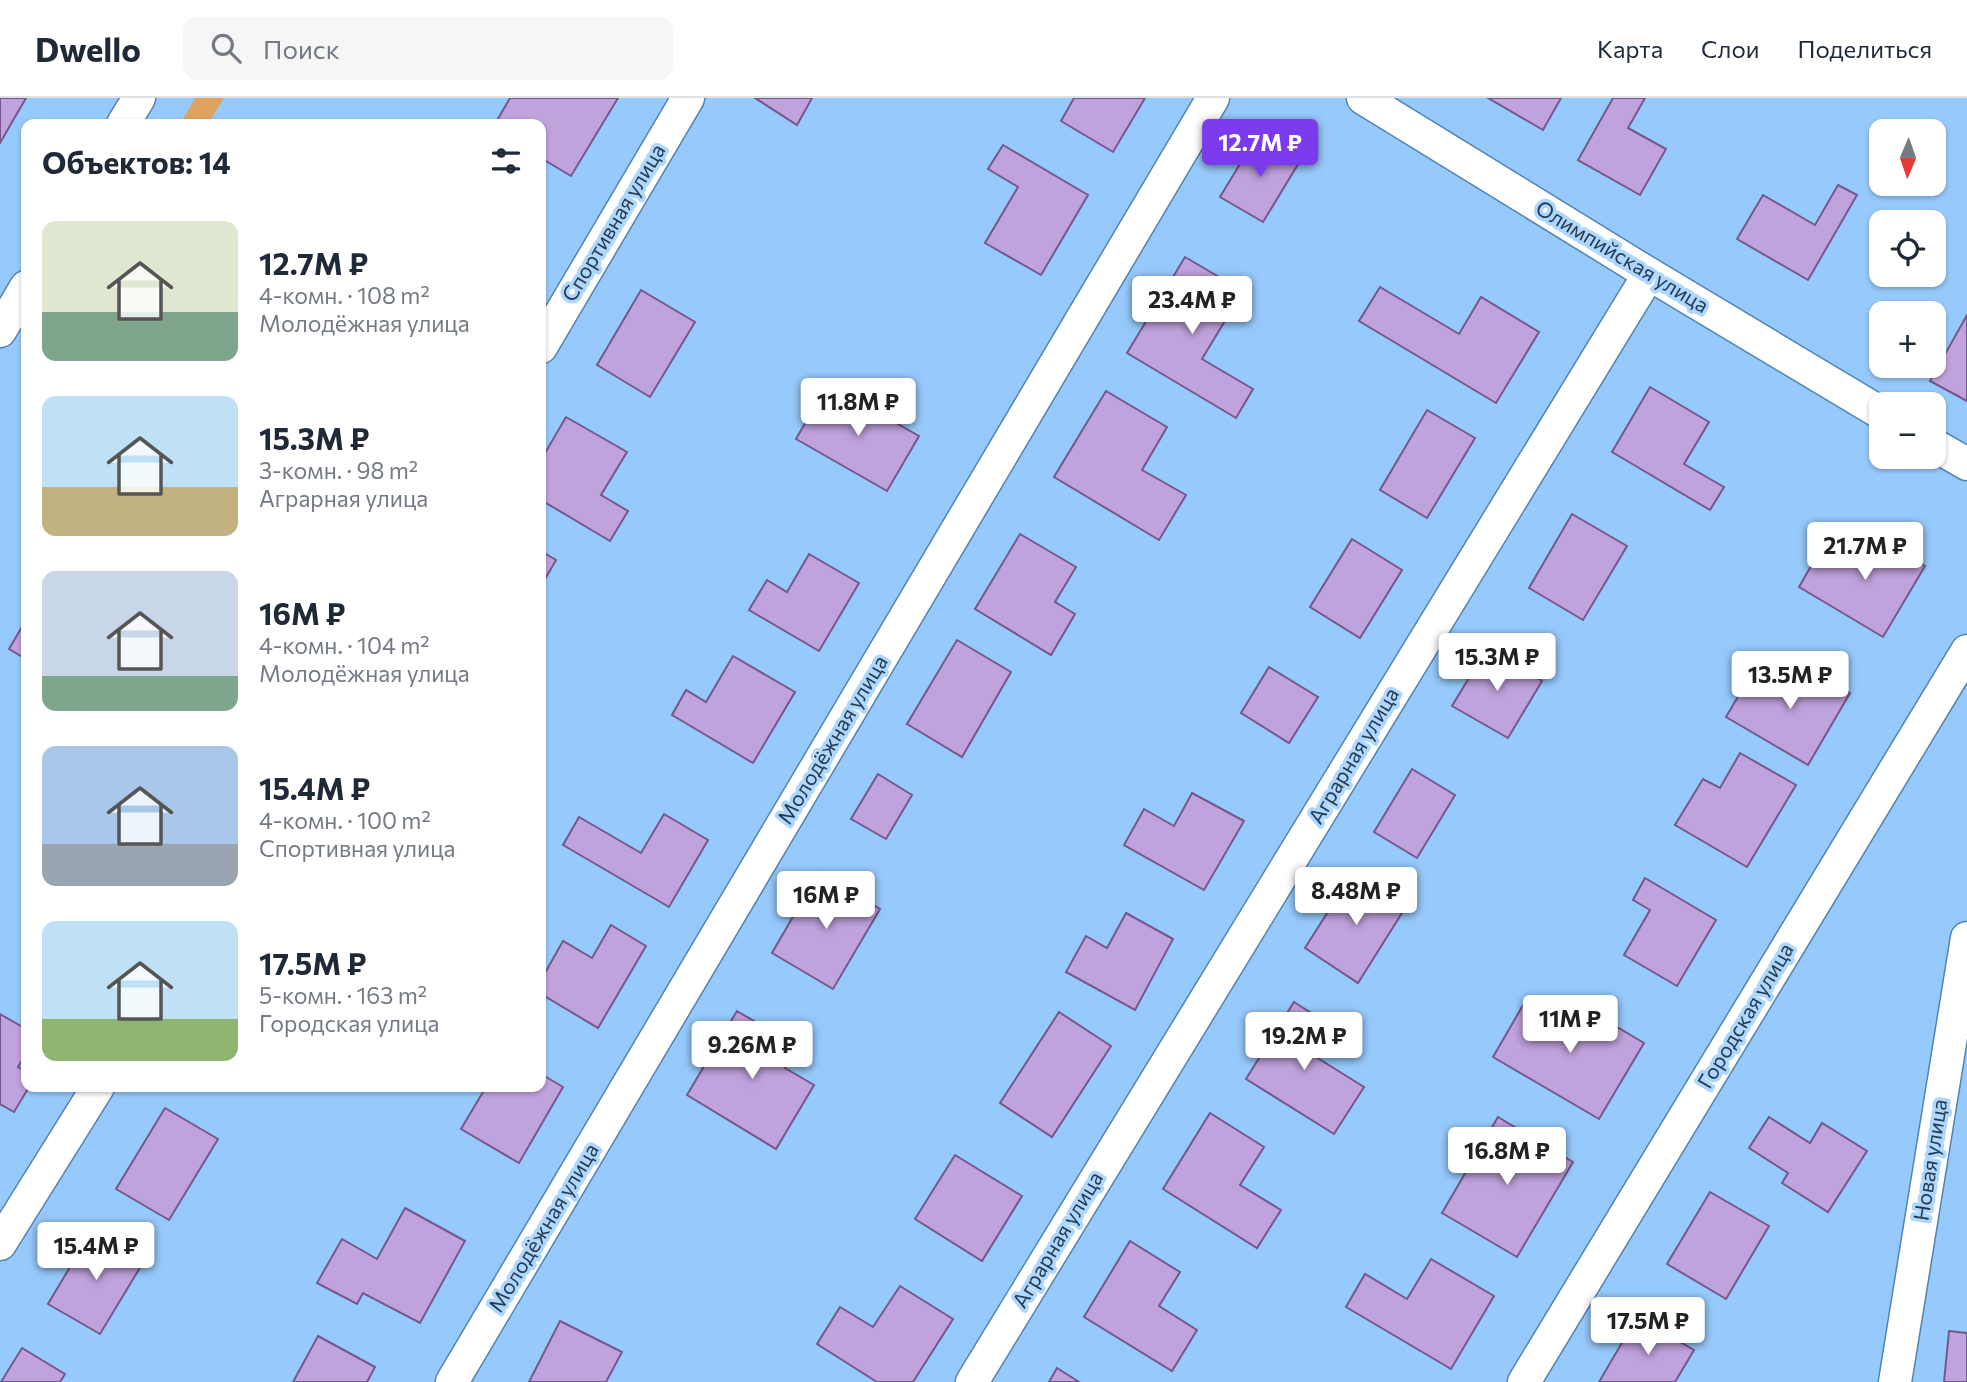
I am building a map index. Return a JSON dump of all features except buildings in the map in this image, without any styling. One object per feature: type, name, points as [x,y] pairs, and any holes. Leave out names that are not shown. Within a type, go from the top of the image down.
[{"type":"street","points":[[126,119],[139,98]]},
{"type":"street","name":"Спортивная улица","points":[[546,339],[688,98]]},
{"type":"street","name":"Молодёжная улица","points":[[452,1382],[1213,98]]},
{"type":"street","name":"Олимпийская улица","points":[[1363,98],[1869,406]]},
{"type":"street","name":"Аграрная улица","points":[[972,1382],[1649,274]]},
{"type":"street","points":[[0,331],[21,295]]},
{"type":"street","points":[[1946,452],[1967,464]]},
{"type":"street","name":"Городская улица","points":[[1524,1382],[1967,651]]},
{"type":"street","name":"Новая улица","points":[[1895,1382],[1967,938]]},
{"type":"street","points":[[0,1244],[95,1092]]},
{"type":"shaded area","points":[[195,98],[224,98],[211,119],[183,119]]}]
